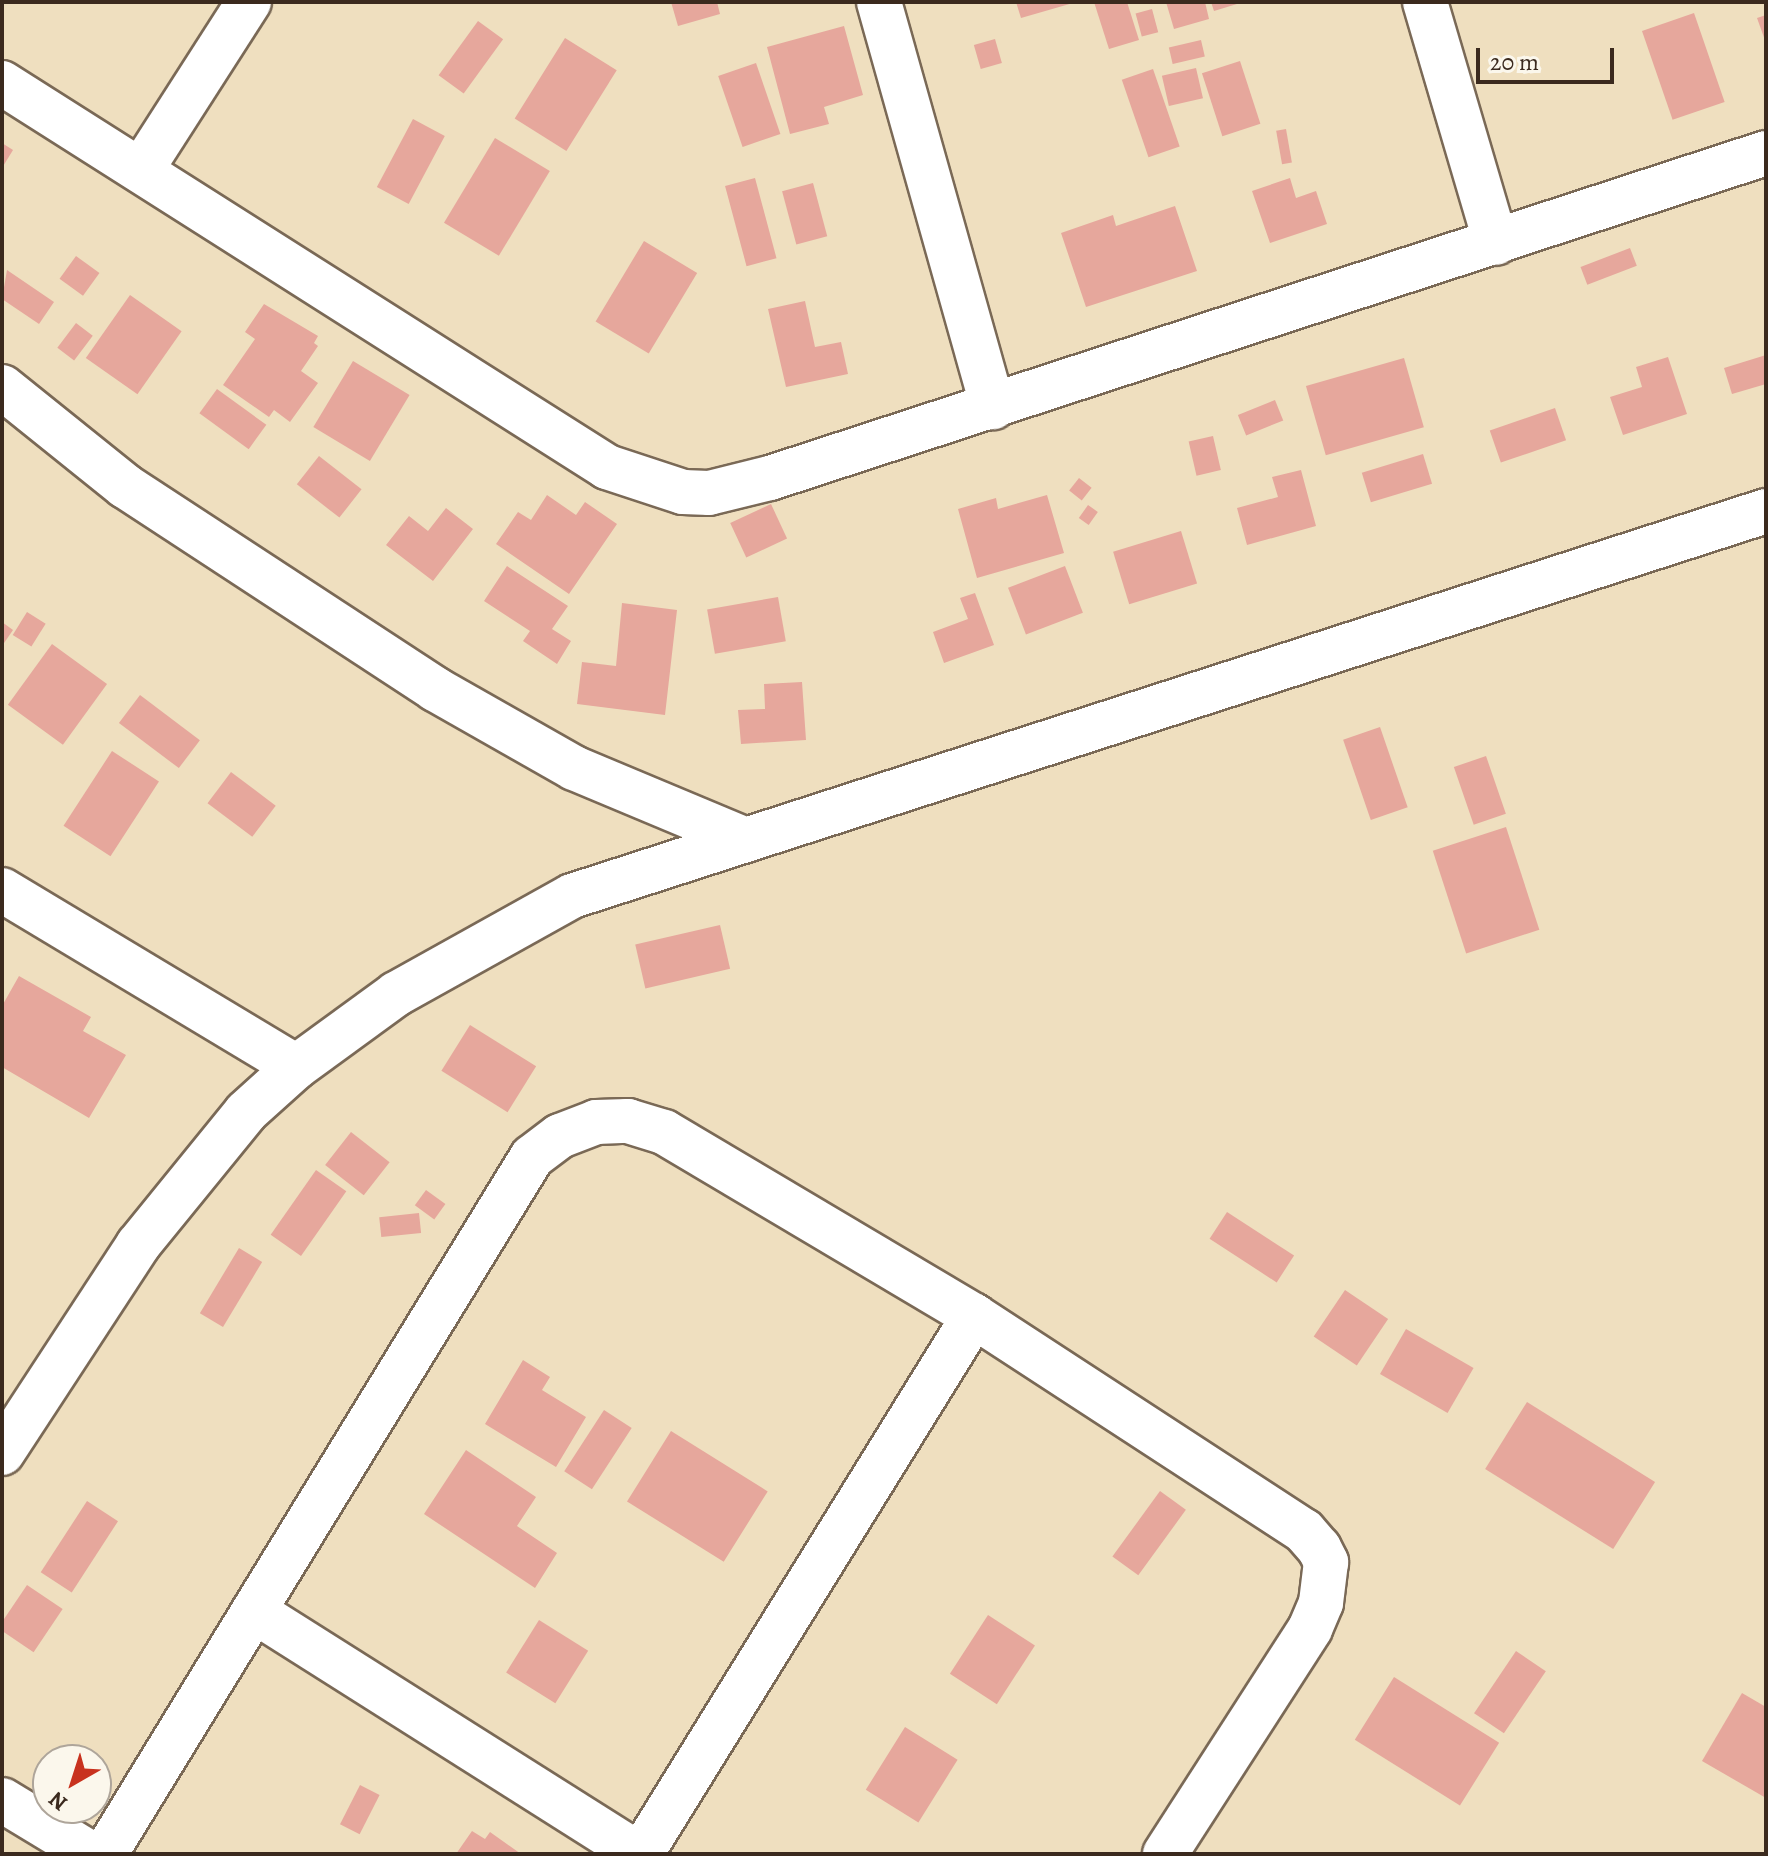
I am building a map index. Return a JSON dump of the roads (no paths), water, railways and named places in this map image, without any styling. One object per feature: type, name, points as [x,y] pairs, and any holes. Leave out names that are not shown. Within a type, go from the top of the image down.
[{"type":"street","points":[[141,170],[249,2]]},
{"type":"street","points":[[879,2],[993,407]]},
{"type":"street","points":[[1425,2],[1496,243]]},
{"type":"street","points":[[2,83],[607,467],[652,485],[709,493],[993,407],[1766,153]]},
{"type":"street","points":[[2,387],[125,486],[435,689],[574,768],[746,840]]},
{"type":"street","points":[[2,1453],[178,1192],[246,1112],[296,1067],[396,994],[572,896],[1766,511]]},
{"type":"street","points":[[2,890],[296,1067]]},
{"type":"street","points":[[105,1854],[532,1157],[560,1136],[596,1122],[628,1121],[664,1132],[974,1316],[1304,1531],[1326,1562],[1321,1603],[1310,1629],[1165,1854]]},
{"type":"street","points":[[254,1611],[640,1854],[974,1316]]},
{"type":"street","points":[[2,1800],[91,1854]]}]
